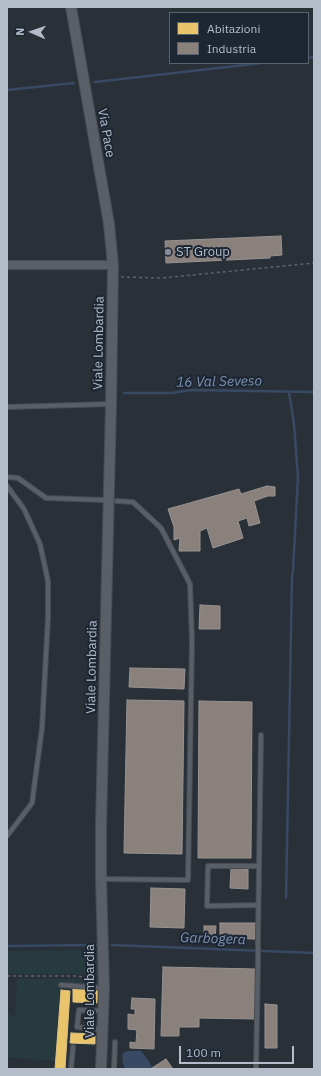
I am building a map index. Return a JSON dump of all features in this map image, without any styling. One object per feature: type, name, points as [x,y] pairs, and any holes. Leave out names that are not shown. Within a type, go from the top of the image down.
[{"type":"street","name":"Via Pace","points":[[71,7],[109,224],[113,265]]},
{"type":"street","points":[[7,265],[113,265]]},
{"type":"street","name":"Viale Lombardia","points":[[101,1069],[104,1010],[101,879],[102,770],[113,265]]},
{"type":"lane","points":[[7,407],[111,404]]},
{"type":"lane","points":[[7,478],[18,478],[46,498],[104,500]]},
{"type":"lane","points":[[7,486],[24,509],[40,544],[48,581],[48,618],[42,728],[32,803],[7,836]]},
{"type":"lane","points":[[101,879],[188,880],[192,640],[190,584],[160,528],[133,502],[117,501]]},
{"type":"lane","points":[[256,1069],[260,735]]},
{"type":"lane","points":[[258,905],[207,906],[208,866],[259,866]]},
{"type":"lane","points":[[61,985],[104,983]]},
{"type":"lane","points":[[103,1030],[77,1028],[78,1010],[104,1010]]},
{"type":"lane","points":[[114,1069],[115,1042]]},
{"type":"lane","points":[[71,1069],[72,1047]]},
{"type":"path","points":[[113,276],[162,278],[314,263]]},
{"type":"path","points":[[7,976],[75,976],[104,983]]},
{"type":"green space","points":[[98,950],[99,976],[74,974],[7,974],[7,951]]},
{"type":"green space","points":[[17,979],[99,980],[100,986],[60,984],[55,1061],[7,1057],[7,1014],[11,1014],[15,1019]]},
{"type":"water","points":[[127,1051],[141,1051],[152,1068],[125,1069],[122,1054]]},
{"type":"building: Abitazioni","points":[[73,989],[98,990],[97,1003],[73,1002]]},
{"type":"building: Abitazioni","points":[[61,990],[70,991],[65,1069],[55,1069]]},
{"type":"building: Abitazioni","points":[[71,1033],[95,1034],[95,1044],[70,1043]]},
{"type":"building: Industria","points":[[281,236],[282,255],[270,256],[270,258],[166,263],[165,241]]},
{"type":"building: Industria","points":[[267,486],[275,487],[275,496],[268,496],[254,501],[260,523],[249,526],[247,518],[238,521],[243,538],[213,548],[207,528],[200,531],[200,551],[179,551],[180,538],[174,540],[174,527],[168,509],[239,489],[241,494]]},
{"type":"building: Industria","points":[[200,605],[220,606],[220,629],[199,629]]},
{"type":"building: Industria","points":[[130,668],[185,669],[184,689],[129,687]]},
{"type":"building: Industria","points":[[127,700],[184,701],[182,854],[124,853]]},
{"type":"building: Industria","points":[[199,701],[252,702],[251,858],[198,858]]},
{"type":"building: Industria","points":[[231,868],[248,869],[248,889],[230,888]]},
{"type":"building: Industria","points":[[151,888],[185,889],[184,928],[150,927]]},
{"type":"building: Industria","points":[[220,923],[256,923],[255,939],[220,938]]},
{"type":"building: Industria","points":[[204,926],[216,926],[215,939],[204,938]]},
{"type":"building: Industria","points":[[163,967],[256,969],[255,1019],[199,1018],[199,1027],[179,1027],[179,1036],[161,1036]]},
{"type":"building: Industria","points":[[132,998],[155,999],[154,1049],[130,1048],[130,1042],[136,1043],[137,1030],[128,1029],[128,1014],[135,1015],[135,1009],[131,1009]]},
{"type":"building: Industria","points":[[265,1004],[277,1005],[277,1048],[265,1048]]},
{"type":"building: Industria","points":[[166,1059],[173,1069],[150,1069],[152,1068]]},
{"type":"waterway","name":"16 Val Seveso","points":[[309,58],[314,57]]},
{"type":"waterway","name":"16 Val Seveso","points":[[95,82],[253,64]]},
{"type":"waterway","name":"16 Val Seveso","points":[[7,90],[74,83]]},
{"type":"waterway","name":"16 Val Seveso","points":[[124,393],[172,393],[191,390],[314,392]]},
{"type":"waterway","points":[[286,898],[292,577],[298,477],[294,424],[289,392]]},
{"type":"waterway","name":"Garbogera","points":[[7,946],[97,945]]},
{"type":"waterway","name":"Garbogera","points":[[112,945],[314,953]]},
{"type":"place","name":"ST Group","points":[[168,252]]}]
